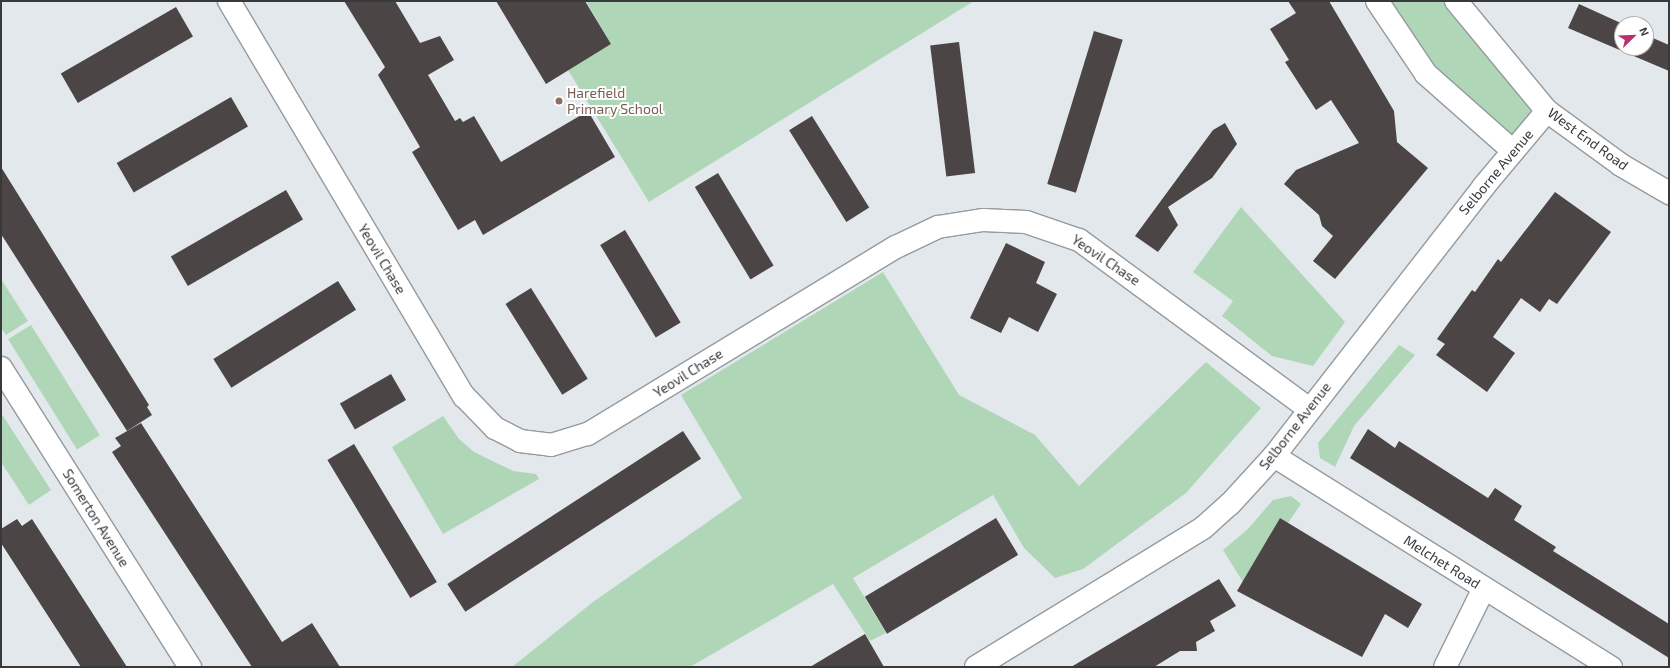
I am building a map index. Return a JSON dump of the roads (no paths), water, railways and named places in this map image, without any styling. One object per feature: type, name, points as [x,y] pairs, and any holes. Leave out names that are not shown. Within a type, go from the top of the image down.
[{"type":"street","name":"Yeovil Chase","points":[[229,1],[464,396],[494,428],[520,441],[551,445],[588,434],[920,234],[961,221],[983,220],[1044,226],[1079,240],[1165,301],[1309,409]]},
{"type":"street","points":[[1377,1],[1426,74],[1513,151]]},
{"type":"street","name":"West End Road","points":[[1456,1],[1547,111],[1621,165],[1669,193]]},
{"type":"street","name":"Selborne Avenue","points":[[976,667],[1203,528],[1274,456],[1309,409],[1513,151],[1547,111]]},
{"type":"street","name":"Somerton Avenue","points":[[1,368],[190,667]]},
{"type":"street","name":"Melchet Road","points":[[1274,456],[1611,667]]},
{"type":"street","points":[[1446,667],[1484,588]]},
{"type":"place","name":"Harefield Primary School","points":[[559,101]]}]
